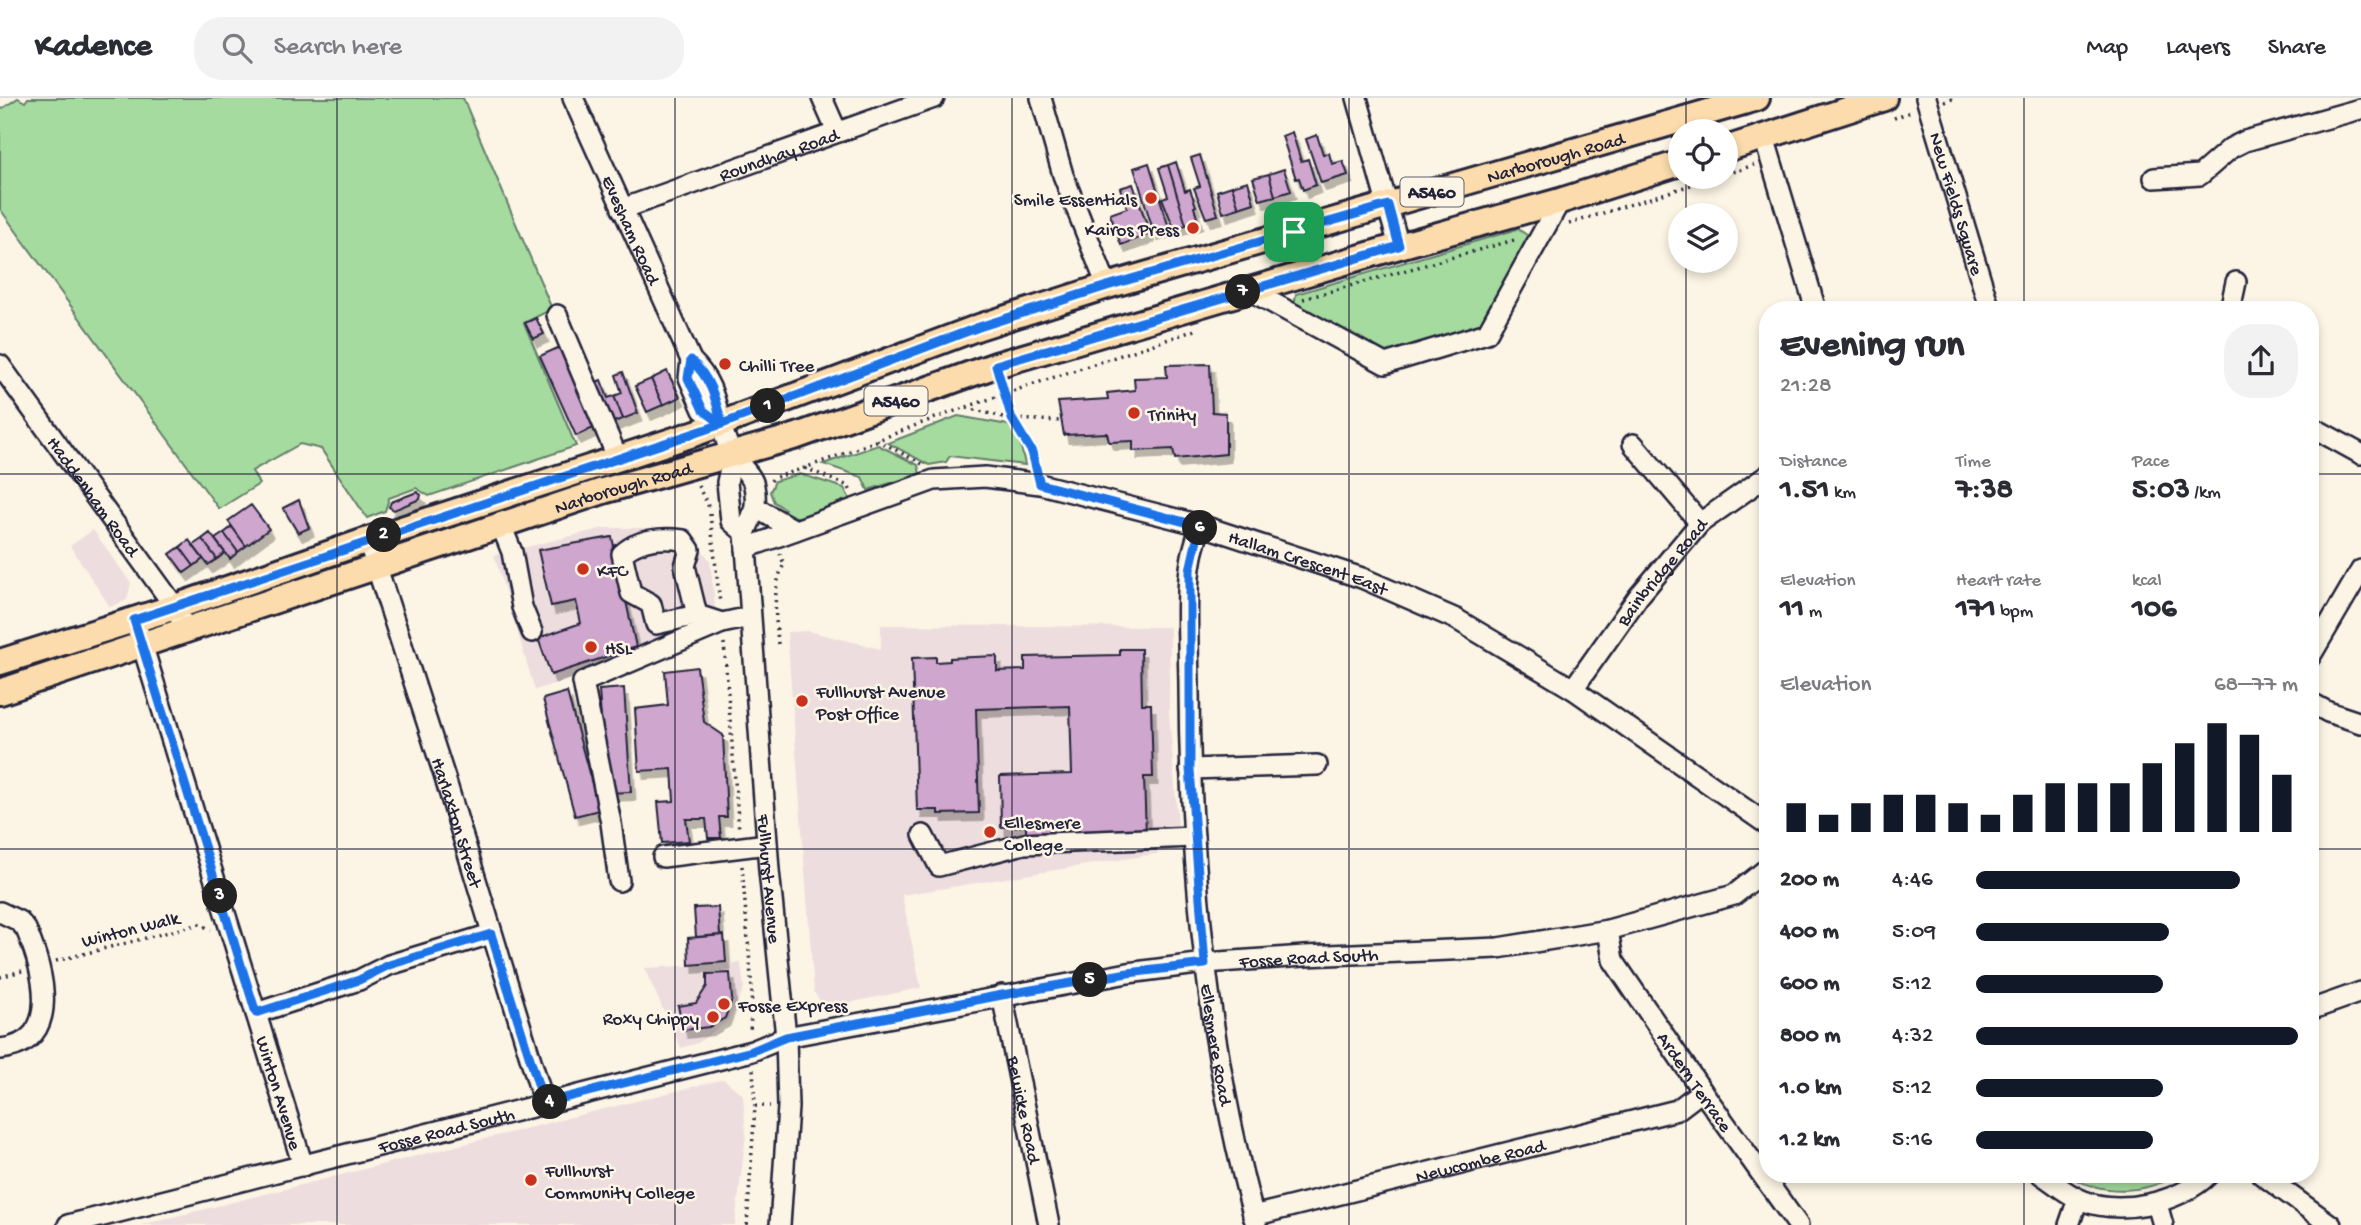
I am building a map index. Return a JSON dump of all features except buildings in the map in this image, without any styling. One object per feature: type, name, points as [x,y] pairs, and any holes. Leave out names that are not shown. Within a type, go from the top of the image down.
[{"type":"main road","name":"Narborough Road","points":[[0,662],[175,607],[368,540],[722,424],[979,327],[1107,286],[1757,98]]},
{"type":"main road","points":[[1738,149],[1768,148],[1884,98]]},
{"type":"main road","name":"Narborough Road","points":[[1,691],[603,491],[797,436],[996,365],[1560,201],[1668,167]]},
{"type":"street","name":"Evesham Road","points":[[573,98],[691,360],[706,378],[715,395],[722,424]]},
{"type":"street","points":[[822,98],[837,132]]},
{"type":"street","name":"Roundhay Road","points":[[622,209],[934,98]]},
{"type":"street","points":[[1041,98],[1063,175],[1107,286]]},
{"type":"street","points":[[1357,98],[1399,246]]},
{"type":"street","name":"New Fields Square","points":[[1926,98],[1987,301]]},
{"type":"street","points":[[2154,178],[2200,175],[2231,148],[2245,141],[2359,105]]},
{"type":"street","points":[[1768,148],[1813,301]]},
{"type":"street","points":[[1249,290],[1385,364],[1487,333],[1560,201]]},
{"type":"street","points":[[2232,301],[2236,282]]},
{"type":"street","points":[[557,316],[618,458]]},
{"type":"street","name":"Haddenham Road","points":[[0,365],[175,607],[186,630]]},
{"type":"street","name":"Fullhurst Avenue","points":[[722,424],[733,455],[754,482],[756,508],[745,541],[767,844],[786,1037],[788,1107],[781,1225]]},
{"type":"street","points":[[2319,431],[2361,454]]},
{"type":"street","points":[[1633,444],[1700,523]]},
{"type":"street","name":"Fullhurst Avenue","points":[[733,455],[727,481],[731,520],[745,541]]},
{"type":"street","name":"Hallam Crescent East","points":[[745,541],[774,538],[934,480],[985,477],[1040,484],[1200,526],[1362,578],[1456,619],[1573,689],[1759,819]]},
{"type":"street","name":"Bainbridge Road","points":[[1573,689],[1638,597],[1700,523],[1759,481]]},
{"type":"street","points":[[756,508],[795,530]]},
{"type":"street","points":[[501,525],[512,552],[522,607],[532,632]]},
{"type":"street","name":"Ellesmere Road","points":[[1200,526],[1190,570],[1190,769],[1194,837],[1205,964],[1234,1140],[1254,1220]]},
{"type":"street","points":[[696,615],[685,566],[690,551],[683,540],[666,537],[632,545],[622,554],[631,593],[651,604],[656,624],[696,615],[722,623]]},
{"type":"street","name":"Harlaxton Street","points":[[368,540],[445,778],[544,1103]]},
{"type":"street","points":[[2319,642],[2361,570]]},
{"type":"street","points":[[619,881],[611,823],[583,682],[722,623],[750,617]]},
{"type":"street","name":"Winton Avenue","points":[[134,620],[303,1166]]},
{"type":"street","points":[[2319,707],[2361,723]]},
{"type":"street","points":[[1190,769],[1317,765]]},
{"type":"street","points":[[923,835],[939,866],[1024,844],[1194,837]]},
{"type":"street","points":[[663,857],[767,844]]},
{"type":"street","name":"Fosse Road South","points":[[68,1225],[752,1051],[786,1037],[1128,973],[1304,956],[1498,948],[1608,930],[1734,895],[1759,875]]},
{"type":"street","points":[[0,912],[19,921],[26,929],[44,997],[44,1011],[40,1022],[27,1040],[13,1047],[0,1049]]},
{"type":"street","name":"Ardern Terrace","points":[[1608,930],[1613,960],[1759,1171]]},
{"type":"street","points":[[256,1013],[359,980],[389,965],[491,934]]},
{"type":"street","points":[[2319,1007],[2361,992]]},
{"type":"street","name":"Bewicke Road","points":[[1002,995],[1049,1225]]},
{"type":"street","name":"Newcombe Road","points":[[1254,1220],[1677,1110],[1702,1091]]},
{"type":"street","name":"Ardern Terrace","points":[[1768,1183],[1798,1225]]},
{"type":"street","points":[[2054,1183],[2078,1199],[2110,1207],[2157,1204],[2200,1183]]},
{"type":"street","points":[[2273,1183],[2331,1225]]},
{"type":"street","points":[[2068,1225],[2078,1199]]},
{"type":"street","points":[[2157,1204],[2163,1225]]},
{"type":"path","points":[[1738,167],[1768,148]]},
{"type":"path","points":[[996,365],[1012,419],[1032,452],[1040,484]]},
{"type":"path","points":[[964,408],[1012,419],[1061,421]]},
{"type":"path","points":[[876,439],[922,464],[934,480]]},
{"type":"path","points":[[767,486],[773,478],[805,468],[848,486],[859,507]]},
{"type":"path","points":[[709,506],[722,623],[743,874]]},
{"type":"path","points":[[774,538],[784,564],[777,578],[774,594],[778,643]]},
{"type":"path","name":"Winton Walk","points":[[0,977],[200,925],[214,931],[229,926]]},
{"type":"shaded area","points":[[604,528],[672,528],[689,535],[710,560],[718,633],[535,690],[494,555]]},
{"type":"shaded area","points":[[93,530],[131,583],[127,600],[110,607],[70,546]]},
{"type":"shaded area","name":"Ellesmere College","points":[[881,625],[1170,627],[1169,711],[1180,850],[902,895],[921,988],[833,1006],[820,1001],[814,992],[787,632],[809,631],[881,649]]},
{"type":"shaded area","points":[[741,963],[744,988],[728,1021],[698,1043],[681,1048],[644,968]]},
{"type":"shaded area","name":"Fullhurst Community College","points":[[724,1079],[743,1095],[746,1135],[735,1225],[141,1225]]},
{"type":"green space","points":[[18,98],[25,102],[28,98],[463,98],[552,309],[524,323],[576,446],[429,496],[416,488],[389,498],[385,511],[367,518],[321,449],[300,444],[252,471],[259,484],[219,509],[0,209],[0,110]]},
{"type":"green space","points":[[1518,229],[1530,237],[1480,324],[1382,354],[1294,307],[1296,294]]},
{"type":"green space","points":[[958,416],[1008,425],[1019,437],[1025,465],[950,456],[946,462],[929,465],[888,443]]},
{"type":"green space","points":[[878,445],[918,465],[920,474],[868,490],[862,477],[823,464]]},
{"type":"green space","points":[[800,474],[844,488],[850,499],[802,518],[782,514],[785,509],[774,502],[770,492],[775,481]]},
{"type":"green space","points":[[2084,1183],[2160,1183],[2122,1190]]},
{"type":"place","name":"Smile Essentials","points":[[1151,198]]},
{"type":"place","name":"Kairos Press","points":[[1193,228]]},
{"type":"place","name":"Chilli Tree","points":[[725,364]]},
{"type":"place","name":"Trinity","points":[[1134,413]]},
{"type":"place","name":"KFC","points":[[583,569]]},
{"type":"place","name":"HSL","points":[[591,647]]},
{"type":"place","name":"Fullhurst Avenue Post Office","points":[[802,701]]},
{"type":"place","name":"Ellesmere College","points":[[990,832]]},
{"type":"place","name":"Fosse Express","points":[[724,1004]]},
{"type":"place","name":"Roxy Chippy","points":[[713,1017]]},
{"type":"place","name":"Fullhurst Community College","points":[[531,1180]]},
{"type":"route","points":[[1294,232],[1107,286],[979,327],[722,424],[715,395],[704,372],[691,360],[688,378],[703,410],[722,424],[134,620],[256,1013],[359,980],[389,965],[491,934],[544,1103],[752,1051],[786,1037],[1128,973],[1205,964],[1190,769],[1190,570],[1200,526],[1040,484],[1032,452],[1012,419],[996,365],[1399,246],[1388,205],[1294,232]]}]
